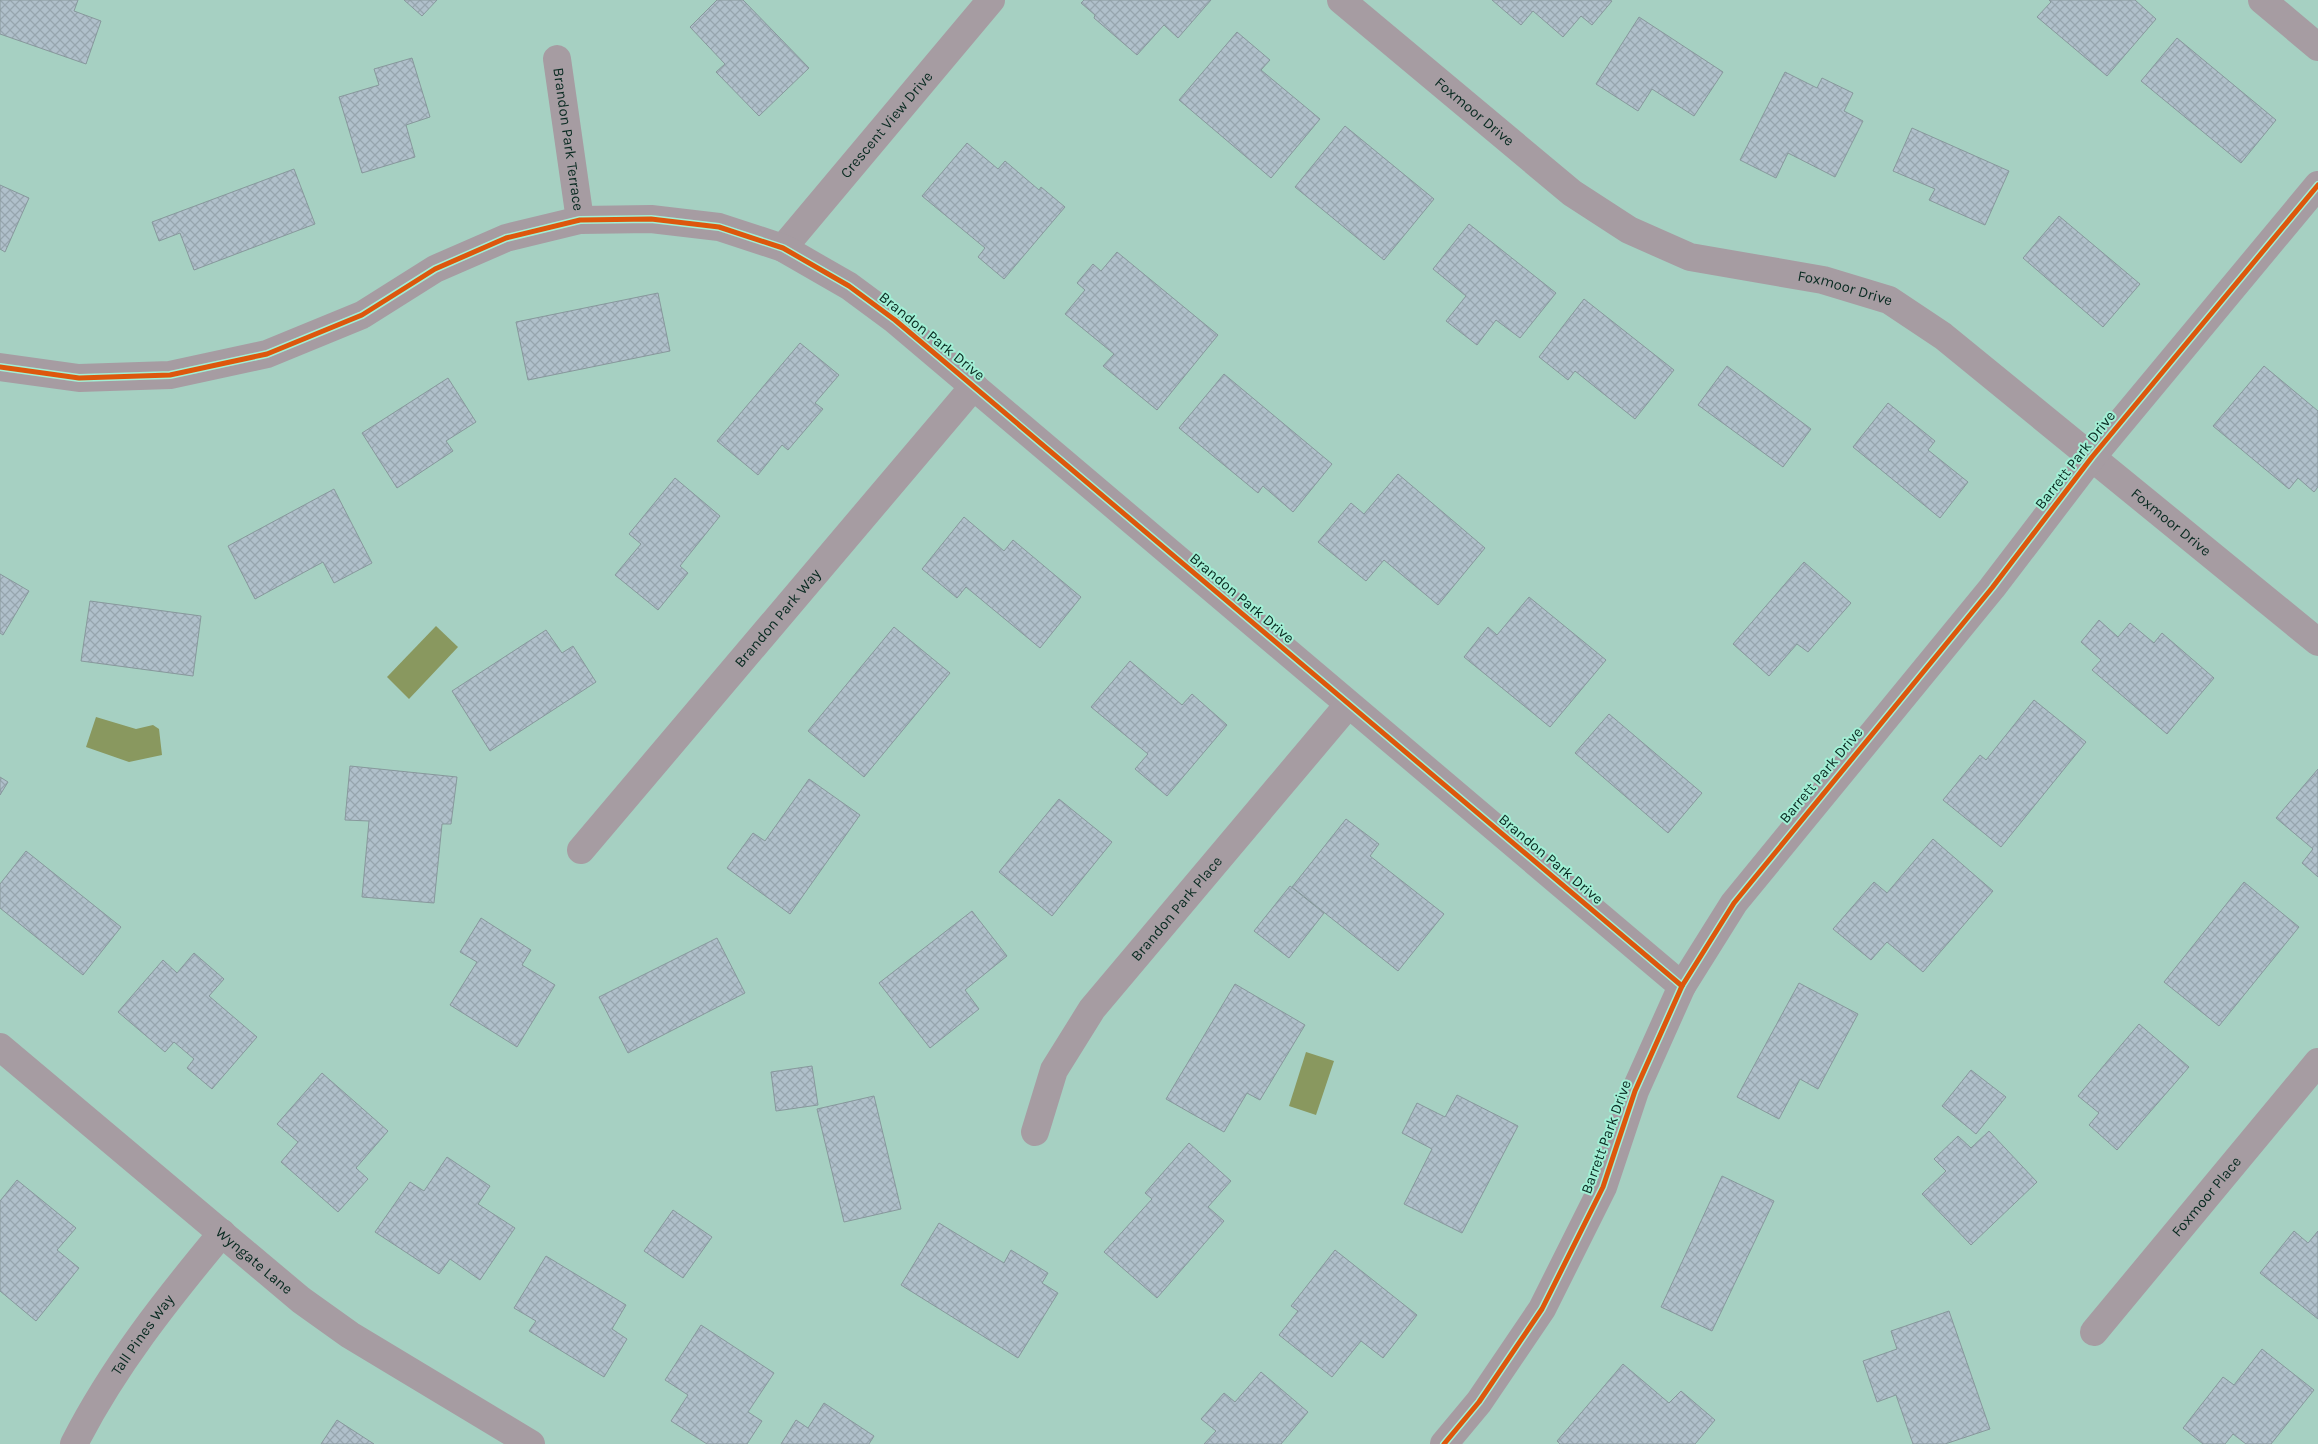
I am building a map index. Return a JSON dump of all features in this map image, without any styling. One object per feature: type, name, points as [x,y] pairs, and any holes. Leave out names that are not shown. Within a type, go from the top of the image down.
[{"type":"street","name":"Crescent View Drive","points":[[783,248],[991,0]]},
{"type":"street","name":"Foxmoor Drive","points":[[1341,0],[1572,193],[1629,230],[1690,257],[1823,280],[1889,300],[1944,336],[2318,642]]},
{"type":"street","points":[[2262,0],[2318,47]]},
{"type":"street","name":"Brandon Park Terrace","points":[[557,59],[580,220]]},
{"type":"street","name":"Barrett Park Drive","points":[[1444,1444],[1479,1402],[1542,1309],[1603,1187],[1635,1091],[1682,986],[1734,902],[1992,588],[2092,457],[2318,185]]},
{"type":"street","name":"Brandon Park Drive","points":[[0,367],[79,378],[170,375],[267,354],[362,315],[435,270],[506,238],[580,220],[651,219],[720,228],[783,248],[849,286],[895,320],[1682,986]]},
{"type":"street","name":"Brandon Park Way","points":[[580,850],[974,386]]},
{"type":"street","name":"Brandon Park Place","points":[[1034,1132],[1054,1070],[1092,1009],[1348,705]]},
{"type":"street","name":"Wyngate Lane","points":[[0,1048],[301,1300],[350,1335],[531,1444]]},
{"type":"street","name":"Foxmoor Place","points":[[2094,1332],[2318,1062]]},
{"type":"street","name":"Tall Pines Way","points":[[74,1444],[127,1354],[179,1284],[222,1233]]},
{"type":"shaded area","points":[[436,626],[458,647],[409,699],[387,677]]},
{"type":"shaded area","points":[[96,717],[136,729],[153,725],[159,729],[162,755],[129,762],[86,747]]},
{"type":"shaded area","points":[[1306,1052],[1334,1061],[1316,1115],[1289,1106]]},
{"type":"building","points":[[0,0],[78,0],[74,11],[101,21],[86,64],[0,34]]},
{"type":"building","points":[[404,0],[437,0],[422,16]]},
{"type":"building","points":[[717,0],[743,0],[809,68],[759,116],[716,72],[725,64],[690,27]]},
{"type":"building","points":[[1084,0],[1211,0],[1178,38],[1164,25],[1137,55],[1094,18],[1095,15],[1081,3]]},
{"type":"building","points":[[1492,0],[1612,1],[1592,25],[1581,16],[1563,37],[1533,11],[1521,25]]},
{"type":"building","points":[[2049,0],[2135,0],[2156,19],[2107,76],[2037,17],[2051,2]]},
{"type":"building","points":[[1639,17],[1723,72],[1694,116],[1652,89],[1638,111],[1596,84]]},
{"type":"building","points":[[1237,32],[1270,60],[1261,70],[1320,119],[1271,178],[1179,100]]},
{"type":"building","points":[[2177,38],[2276,120],[2241,163],[2141,81]]},
{"type":"building","points":[[412,58],[430,117],[406,125],[415,157],[362,173],[339,97],[379,85],[374,69]]},
{"type":"building","points":[[1785,72],[1817,88],[1822,78],[1853,93],[1844,111],[1863,121],[1835,177],[1788,153],[1776,178],[1740,160]]},
{"type":"building","points":[[1345,126],[1434,199],[1384,260],[1295,187]]},
{"type":"building","points":[[1912,128],[2009,171],[1985,225],[1929,200],[1935,189],[1893,171]]},
{"type":"building","points":[[967,143],[998,169],[1005,161],[1039,190],[1041,187],[1065,207],[1004,279],[978,257],[985,248],[922,196]]},
{"type":"building","points":[[294,169],[315,224],[194,270],[180,233],[159,241],[152,222]]},
{"type":"building","points":[[0,185],[29,198],[5,252],[0,249]]},
{"type":"building","points":[[2059,216],[2140,284],[2103,327],[2023,258]]},
{"type":"building","points":[[1469,224],[1556,293],[1520,338],[1496,320],[1477,345],[1446,321],[1466,296],[1433,269]]},
{"type":"building","points":[[1117,252],[1218,335],[1157,410],[1103,366],[1114,354],[1065,314],[1085,290],[1077,283],[1093,264],[1101,271]]},
{"type":"building","points":[[658,293],[670,351],[528,380],[516,322]]},
{"type":"building","points":[[1584,299],[1674,370],[1635,419],[1575,371],[1568,380],[1539,357]]},
{"type":"building","points":[[800,343],[839,375],[815,403],[823,409],[788,450],[782,445],[758,475],[717,441]]},
{"type":"building","points":[[1727,366],[1811,429],[1783,467],[1698,405]]},
{"type":"building","points":[[2264,366],[2318,411],[2318,487],[2314,492],[2298,478],[2289,489],[2213,426]]},
{"type":"building","points":[[1224,374],[1332,464],[1293,512],[1263,486],[1258,493],[1179,428]]},
{"type":"building","points":[[448,378],[476,422],[446,441],[453,451],[397,488],[362,433]]},
{"type":"building","points":[[1888,403],[1935,441],[1928,450],[1968,482],[1940,518],[1853,447]]},
{"type":"building","points":[[1398,474],[1485,548],[1438,605],[1384,560],[1366,581],[1318,542],[1351,503],[1364,514]]},
{"type":"building","points":[[675,478],[720,516],[680,566],[688,573],[658,610],[615,575],[641,544],[629,534]]},
{"type":"building","points":[[334,489],[372,563],[334,583],[323,562],[255,599],[228,546]]},
{"type":"building","points":[[964,517],[1004,551],[1013,540],[1081,597],[1040,648],[966,587],[957,598],[922,569]]},
{"type":"building","points":[[1804,562],[1851,603],[1808,652],[1797,644],[1769,676],[1733,644]]},
{"type":"building","points":[[0,574],[29,591],[3,635],[0,633]]},
{"type":"building","points":[[1529,597],[1606,660],[1550,727],[1464,657],[1488,627],[1497,635]]},
{"type":"building","points":[[90,601],[201,616],[193,676],[81,661]]},
{"type":"building","points":[[2099,620],[2118,637],[2130,623],[2154,643],[2162,633],[2214,678],[2167,734],[2092,670],[2101,660],[2081,642]]},
{"type":"building","points":[[894,627],[950,673],[864,777],[808,731]]},
{"type":"building","points":[[546,630],[562,653],[573,646],[596,682],[490,751],[452,691]]},
{"type":"building","points":[[1130,661],[1182,705],[1192,694],[1227,725],[1167,796],[1135,769],[1148,754],[1091,707]]},
{"type":"building","points":[[2034,700],[2086,742],[2001,847],[1943,800],[1980,755],[1986,760]]},
{"type":"building","points":[[1609,714],[1702,793],[1668,833],[1575,753]]},
{"type":"building","points":[[350,766],[457,777],[451,824],[442,824],[434,903],[362,897],[369,821],[345,820]]},
{"type":"building","points":[[2318,769],[2318,877],[2302,863],[2313,849],[2276,818]]},
{"type":"building","points":[[0,777],[8,782],[0,795]]},
{"type":"building","points":[[809,779],[860,815],[790,914],[727,868],[753,833],[765,841]]},
{"type":"building","points":[[1059,799],[1112,842],[1052,916],[999,872]]},
{"type":"building","points":[[1346,819],[1379,844],[1370,856],[1444,914],[1398,971],[1292,887]]},
{"type":"building","points":[[1933,839],[1993,891],[1923,972],[1887,942],[1871,960],[1833,929],[1874,882],[1887,893]]},
{"type":"building","points":[[26,851],[121,927],[83,975],[0,908],[0,884]]},
{"type":"building","points":[[2244,882],[2299,927],[2219,1026],[2164,982]]},
{"type":"building","points":[[1290,886],[1324,913],[1289,958],[1254,931]]},
{"type":"building","points":[[972,911],[1007,956],[965,990],[979,1009],[930,1048],[879,983]]},
{"type":"building","points":[[481,918],[531,950],[522,965],[555,985],[517,1047],[450,1005],[477,962],[460,952]]},
{"type":"building","points":[[717,938],[745,993],[628,1053],[599,997]]},
{"type":"building","points":[[194,953],[224,979],[209,996],[257,1037],[212,1089],[187,1068],[194,1059],[174,1042],[165,1052],[118,1012],[163,960],[177,973]]},
{"type":"building","points":[[1799,983],[1858,1014],[1818,1089],[1800,1079],[1779,1119],[1737,1097]]},
{"type":"building","points":[[1235,984],[1305,1025],[1260,1100],[1247,1093],[1224,1132],[1166,1099]]},
{"type":"building","points":[[2139,1024],[2189,1067],[2117,1150],[2089,1125],[2099,1113],[2078,1096]]},
{"type":"building","points":[[812,1066],[818,1105],[776,1111],[771,1072]]},
{"type":"building","points":[[1971,1070],[2006,1097],[1976,1134],[1942,1106]]},
{"type":"building","points":[[322,1073],[388,1131],[356,1168],[368,1179],[338,1212],[281,1162],[298,1142],[277,1124]]},
{"type":"building","points":[[1457,1095],[1518,1126],[1462,1233],[1404,1204],[1432,1149],[1402,1133],[1417,1103],[1445,1117]]},
{"type":"building","points":[[874,1096],[901,1209],[844,1222],[817,1109]]},
{"type":"building","points":[[1989,1131],[2037,1182],[1971,1245],[1922,1194],[1946,1171],[1934,1159],[1958,1136],[1971,1148]]},
{"type":"building","points":[[1189,1143],[1231,1181],[1208,1207],[1224,1221],[1157,1298],[1104,1252],[1152,1199],[1145,1193]]},
{"type":"building","points":[[447,1157],[490,1186],[478,1204],[515,1228],[480,1280],[450,1259],[439,1274],[375,1232],[410,1182],[424,1191]]},
{"type":"building","points":[[1722,1176],[1774,1201],[1712,1331],[1661,1307]]},
{"type":"building","points":[[17,1180],[76,1228],[57,1250],[79,1268],[36,1321],[0,1291],[0,1201]]},
{"type":"building","points":[[673,1210],[712,1237],[683,1278],[644,1251]]},
{"type":"building","points":[[939,1223],[1004,1263],[1011,1250],[1048,1273],[1042,1283],[1058,1293],[1018,1358],[901,1285]]},
{"type":"building","points":[[2294,1231],[2308,1243],[2318,1231],[2318,1319],[2260,1273]]},
{"type":"building","points":[[1335,1250],[1417,1315],[1383,1358],[1361,1341],[1332,1377],[1279,1335],[1298,1311],[1291,1306]]},
{"type":"building","points":[[546,1256],[626,1305],[612,1329],[627,1339],[604,1377],[529,1331],[536,1321],[514,1308]]},
{"type":"building","points":[[1949,1311],[1990,1429],[1945,1444],[1913,1444],[1896,1395],[1877,1402],[1863,1361],[1897,1349],[1891,1331]]},
{"type":"building","points":[[701,1325],[774,1373],[748,1412],[762,1421],[747,1444],[707,1444],[671,1421],[688,1395],[665,1380]]},
{"type":"building","points":[[2262,1349],[2314,1390],[2271,1444],[2246,1444],[2233,1434],[2225,1444],[2203,1444],[2183,1428],[2223,1377],[2234,1385]]},
{"type":"building","points":[[1623,1364],[1669,1403],[1681,1391],[1715,1420],[1695,1444],[1560,1444],[1557,1441]]},
{"type":"building","points":[[1261,1372],[1308,1412],[1281,1444],[1204,1444],[1216,1431],[1201,1419],[1224,1393],[1235,1402]]},
{"type":"building","points":[[824,1403],[874,1436],[869,1444],[781,1444],[796,1420],[808,1428]]},
{"type":"building","points":[[337,1420],[374,1444],[321,1444]]},
{"type":"cycle path","points":[[1444,1444],[1479,1402],[1542,1309],[1603,1187],[1635,1091],[1682,986],[1734,903],[1992,588],[2092,457],[2318,185]]},
{"type":"cycle path","points":[[0,367],[79,378],[170,375],[267,354],[362,315],[435,269],[506,238],[580,220],[651,219],[719,227],[783,248],[849,286],[895,320],[1682,986]]}]
